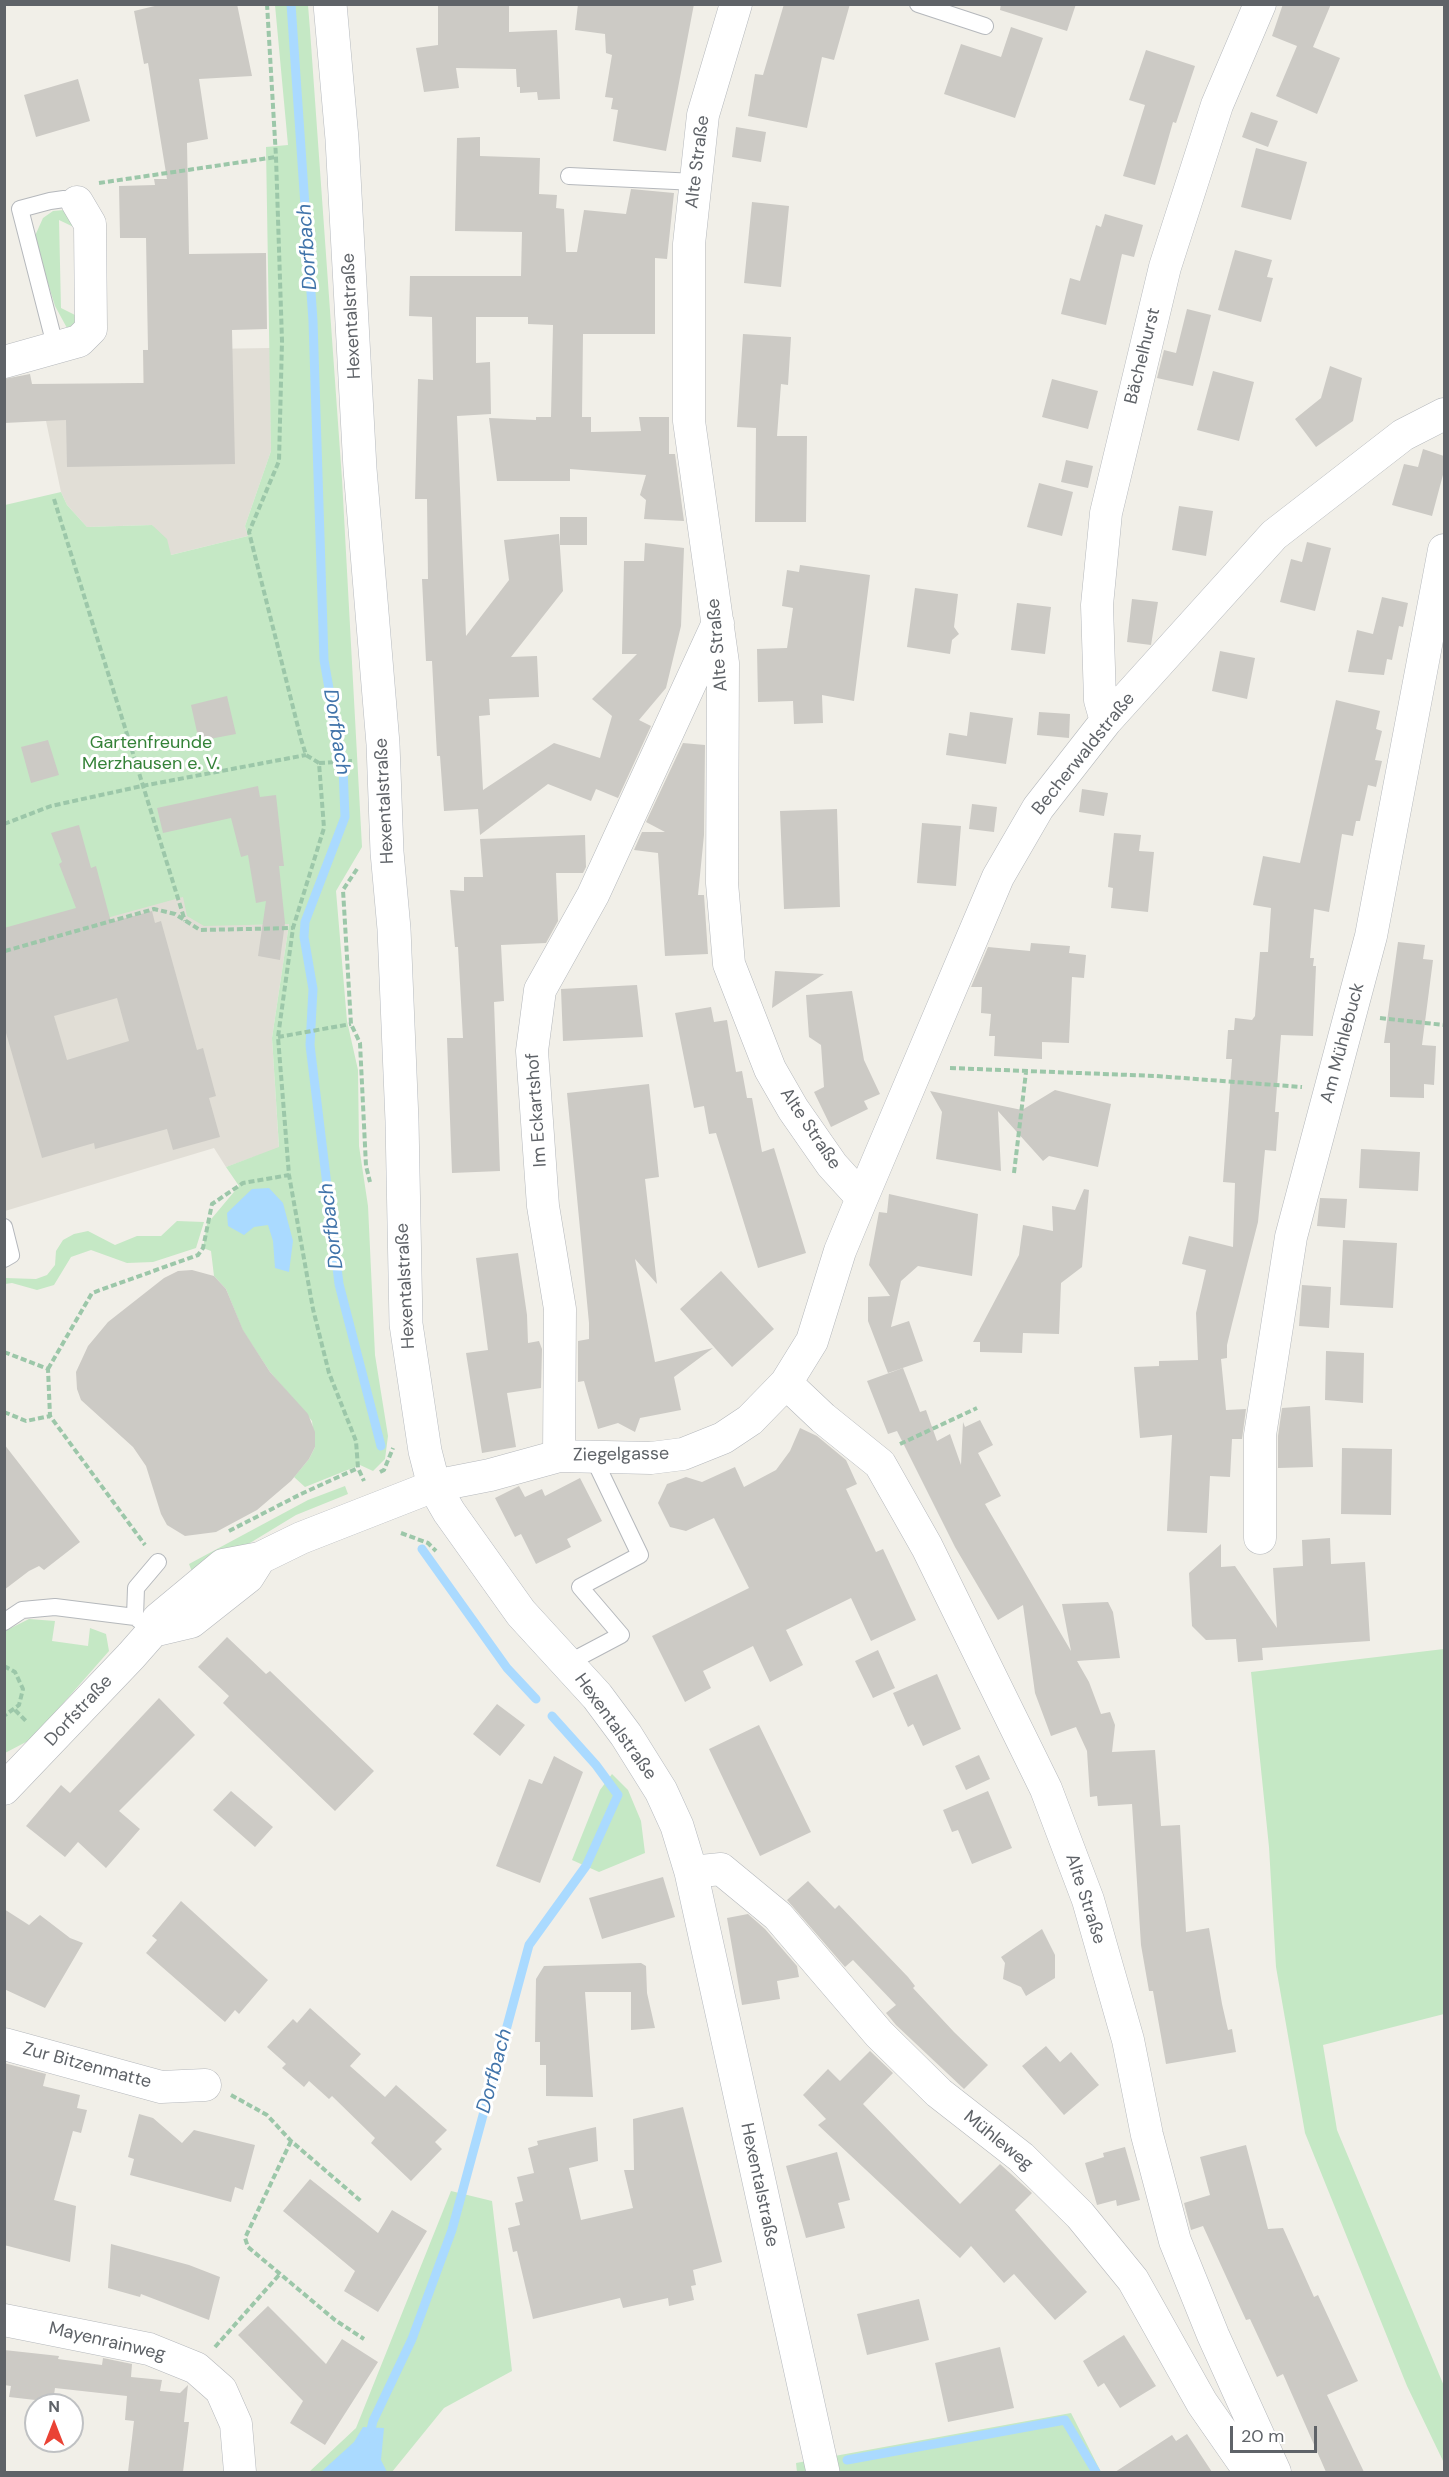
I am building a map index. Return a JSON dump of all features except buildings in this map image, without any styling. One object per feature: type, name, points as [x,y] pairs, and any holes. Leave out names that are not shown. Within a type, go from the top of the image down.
[{"type":"main road","name":"Hexentalstraße","points":[[330,4],[342,139],[360,469],[383,744],[387,852],[394,929],[402,1120],[406,1324],[425,1450],[434,1486],[448,1512],[521,1613],[568,1663],[626,1736],[661,1791],[677,1826],[691,1872],[823,2472]]},
{"type":"street","name":"Alte Straße","points":[[736,4],[703,115],[689,244],[689,421],[723,663],[722,883],[729,964],[770,1069],[793,1109],[826,1155],[862,1198]]},
{"type":"street","name":"Bächelhurst","points":[[1106,721],[1100,700],[1098,605],[1106,513],[1165,267],[1217,105],[1260,4]]},
{"type":"street","points":[[4,362],[79,341],[91,329],[90,224],[77,202]]},
{"type":"street","name":"Becherwaldstraße","points":[[862,1198],[998,877],[1038,808],[1106,721],[1274,535],[1403,435],[1444,414]]},
{"type":"street","name":"Am Mühlebuck","points":[[1260,1538],[1260,1435],[1291,1237],[1371,936],[1444,550]]},
{"type":"street","name":"Im Eckartshof","points":[[559,1456],[560,1309],[543,1206],[532,1051],[540,990],[593,895],[718,623]]},
{"type":"street","name":"Ziegelgasse","points":[[434,1486],[490,1475],[559,1456],[651,1458],[683,1454],[703,1448],[750,1420],[786,1383],[813,1341],[840,1251],[862,1198]]},
{"type":"street","name":"Alte Straße","points":[[786,1383],[823,1418],[880,1464],[927,1547],[1046,1789],[1088,1900],[1128,2040],[1147,2135],[1175,2241],[1275,2472]]},
{"type":"street","name":"Dorfstraße","points":[[4,1789],[144,1624],[158,1619],[223,1565],[260,1558],[301,1538],[434,1486]]},
{"type":"street","name":"Mühleweg","points":[[691,1872],[721,1869],[778,1916],[879,2034],[924,2078],[1022,2157],[1080,2216],[1133,2280],[1202,2403],[1250,2472]]},
{"type":"street","name":"Zur Bitzenmatte","points":[[4,2044],[161,2087],[206,2085]]},
{"type":"street","name":"Mayenrainweg","points":[[4,2320],[149,2349],[196,2368],[221,2390],[236,2424],[240,2472]]},
{"type":"lane","points":[[918,4],[985,26]]},
{"type":"lane","points":[[569,176],[696,182]]},
{"type":"lane","points":[[56,349],[20,209],[64,199],[77,202]]},
{"type":"lane","points":[[4,1227],[12,1255],[4,1258]]},
{"type":"lane","points":[[568,1663],[621,1635],[580,1587],[640,1555],[592,1457]]},
{"type":"lane","points":[[4,1622],[22,1610],[55,1607],[144,1624],[136,1588],[158,1562]]},
{"type":"path","points":[[267,4],[276,157],[282,341],[279,461],[249,532],[306,755]]},
{"type":"path","points":[[77,202],[89,185],[276,157]]},
{"type":"path","points":[[54,499],[185,921]]},
{"type":"path","points":[[4,824],[51,806],[306,755],[319,763],[353,760]]},
{"type":"path","points":[[319,763],[324,828],[293,928],[278,1037],[289,1175],[313,1309],[329,1373],[356,1441],[358,1468],[374,1509]]},
{"type":"path","points":[[371,1186],[366,1166],[360,1043],[351,1024],[343,890],[365,857],[387,852]]},
{"type":"path","points":[[5,951],[154,909],[166,910],[200,930],[293,928]]},
{"type":"path","points":[[1380,1018],[1444,1025]]},
{"type":"path","points":[[278,1037],[351,1024]]},
{"type":"path","points":[[943,1067],[1263,1084]]},
{"type":"path","points":[[1014,1173],[1026,1072]]},
{"type":"path","points":[[158,1562],[51,1416],[48,1369],[92,1293],[198,1255],[203,1248],[212,1204],[243,1183],[289,1175]]},
{"type":"path","points":[[4,1352],[48,1369]]},
{"type":"path","points":[[897,1445],[977,1408]]},
{"type":"path","points":[[4,1412],[26,1420],[51,1416]]},
{"type":"path","points":[[364,1480],[384,1470],[395,1443]]},
{"type":"path","points":[[220,1536],[301,1494],[358,1468]]},
{"type":"path","points":[[4,1666],[15,1672],[22,1689],[19,1706],[4,1716]]},
{"type":"path","points":[[206,2085],[243,2099],[267,2115],[291,2141],[362,2202]]},
{"type":"path","points":[[291,2141],[245,2238],[248,2247],[279,2276],[335,2320],[364,2339]]},
{"type":"path","points":[[196,2368],[279,2276]]},
{"type":"shaded area","points":[[270,348],[271,451],[245,526],[248,536],[171,555],[152,525],[87,527],[67,505],[61,492],[46,421],[54,386],[143,383],[143,350]]},
{"type":"shaded area","points":[[183,896],[204,925],[289,924],[272,1038],[279,1148],[226,1167],[214,1148],[5,1211],[5,946]]},
{"type":"green space","name":"Gartenfreunde Merzhausen e. V.","points":[[275,5],[308,5],[310,30],[342,479],[362,847],[336,891],[347,1021],[358,1070],[359,1146],[368,1206],[375,1355],[388,1436],[385,1459],[373,1471],[360,1465],[305,1487],[294,1477],[309,1459],[315,1447],[312,1421],[270,1372],[243,1331],[226,1289],[214,1276],[211,1251],[203,1248],[207,1224],[239,1186],[226,1167],[279,1147],[272,1038],[289,924],[204,926],[187,916],[183,897],[5,946],[5,505],[61,492],[67,505],[87,527],[152,525],[167,539],[171,555],[248,536],[245,526],[271,451],[266,147],[288,145]]},
{"type":"green space","points":[[64,210],[80,230],[59,220],[61,308],[83,319],[78,326],[67,328],[55,306],[34,238],[43,218],[53,211]]},
{"type":"green space","points":[[177,1221],[204,1222],[196,1248],[153,1262],[127,1263],[91,1250],[71,1257],[54,1285],[37,1290],[12,1283],[5,1284],[5,1278],[36,1279],[47,1275],[55,1265],[56,1251],[63,1240],[74,1234],[88,1231],[115,1245],[137,1236],[161,1236]]},
{"type":"green space","points":[[345,1486],[348,1494],[296,1515],[194,1577],[189,1564],[308,1500]]},
{"type":"green space","points":[[29,1619],[55,1621],[52,1641],[88,1646],[90,1628],[106,1634],[109,1651],[38,1732],[26,1742],[5,1753],[5,1631]]},
{"type":"green space","points":[[1444,1649],[1444,2014],[1323,2045],[1337,2130],[1444,2386],[1444,2463],[1407,2386],[1305,2133],[1276,1967],[1269,1847],[1251,1672]]},
{"type":"green space","points":[[612,1774],[628,1790],[641,1821],[645,1853],[599,1872],[572,1860],[600,1790]]},
{"type":"green space","points":[[451,2191],[492,2201],[512,2371],[444,2408],[392,2472],[309,2472],[356,2428]]},
{"type":"green space","points":[[1071,2413],[1101,2472],[797,2472],[796,2463]]},
{"type":"water","points":[[269,1188],[283,1203],[293,1241],[289,1272],[275,1268],[273,1241],[268,1225],[254,1227],[244,1235],[228,1226],[227,1213],[252,1189]]},
{"type":"water","points":[[363,2427],[384,2428],[381,2460],[387,2472],[321,2472],[354,2442]]},
{"type":"waterway","name":"Dorfbach","points":[[291,4],[313,321],[324,660],[343,768],[345,817],[305,922],[304,937],[313,989],[310,1045],[339,1284],[381,1446]]},
{"type":"waterway","name":"Dorfbach","points":[[422,1549],[507,1668],[536,1699]]},
{"type":"waterway","name":"Dorfbach","points":[[369,2438],[373,2421],[412,2339],[452,2230],[529,1945],[586,1866],[618,1795],[596,1765],[552,1716]]},
{"type":"waterway","points":[[847,2460],[1065,2420],[1096,2472]]}]
